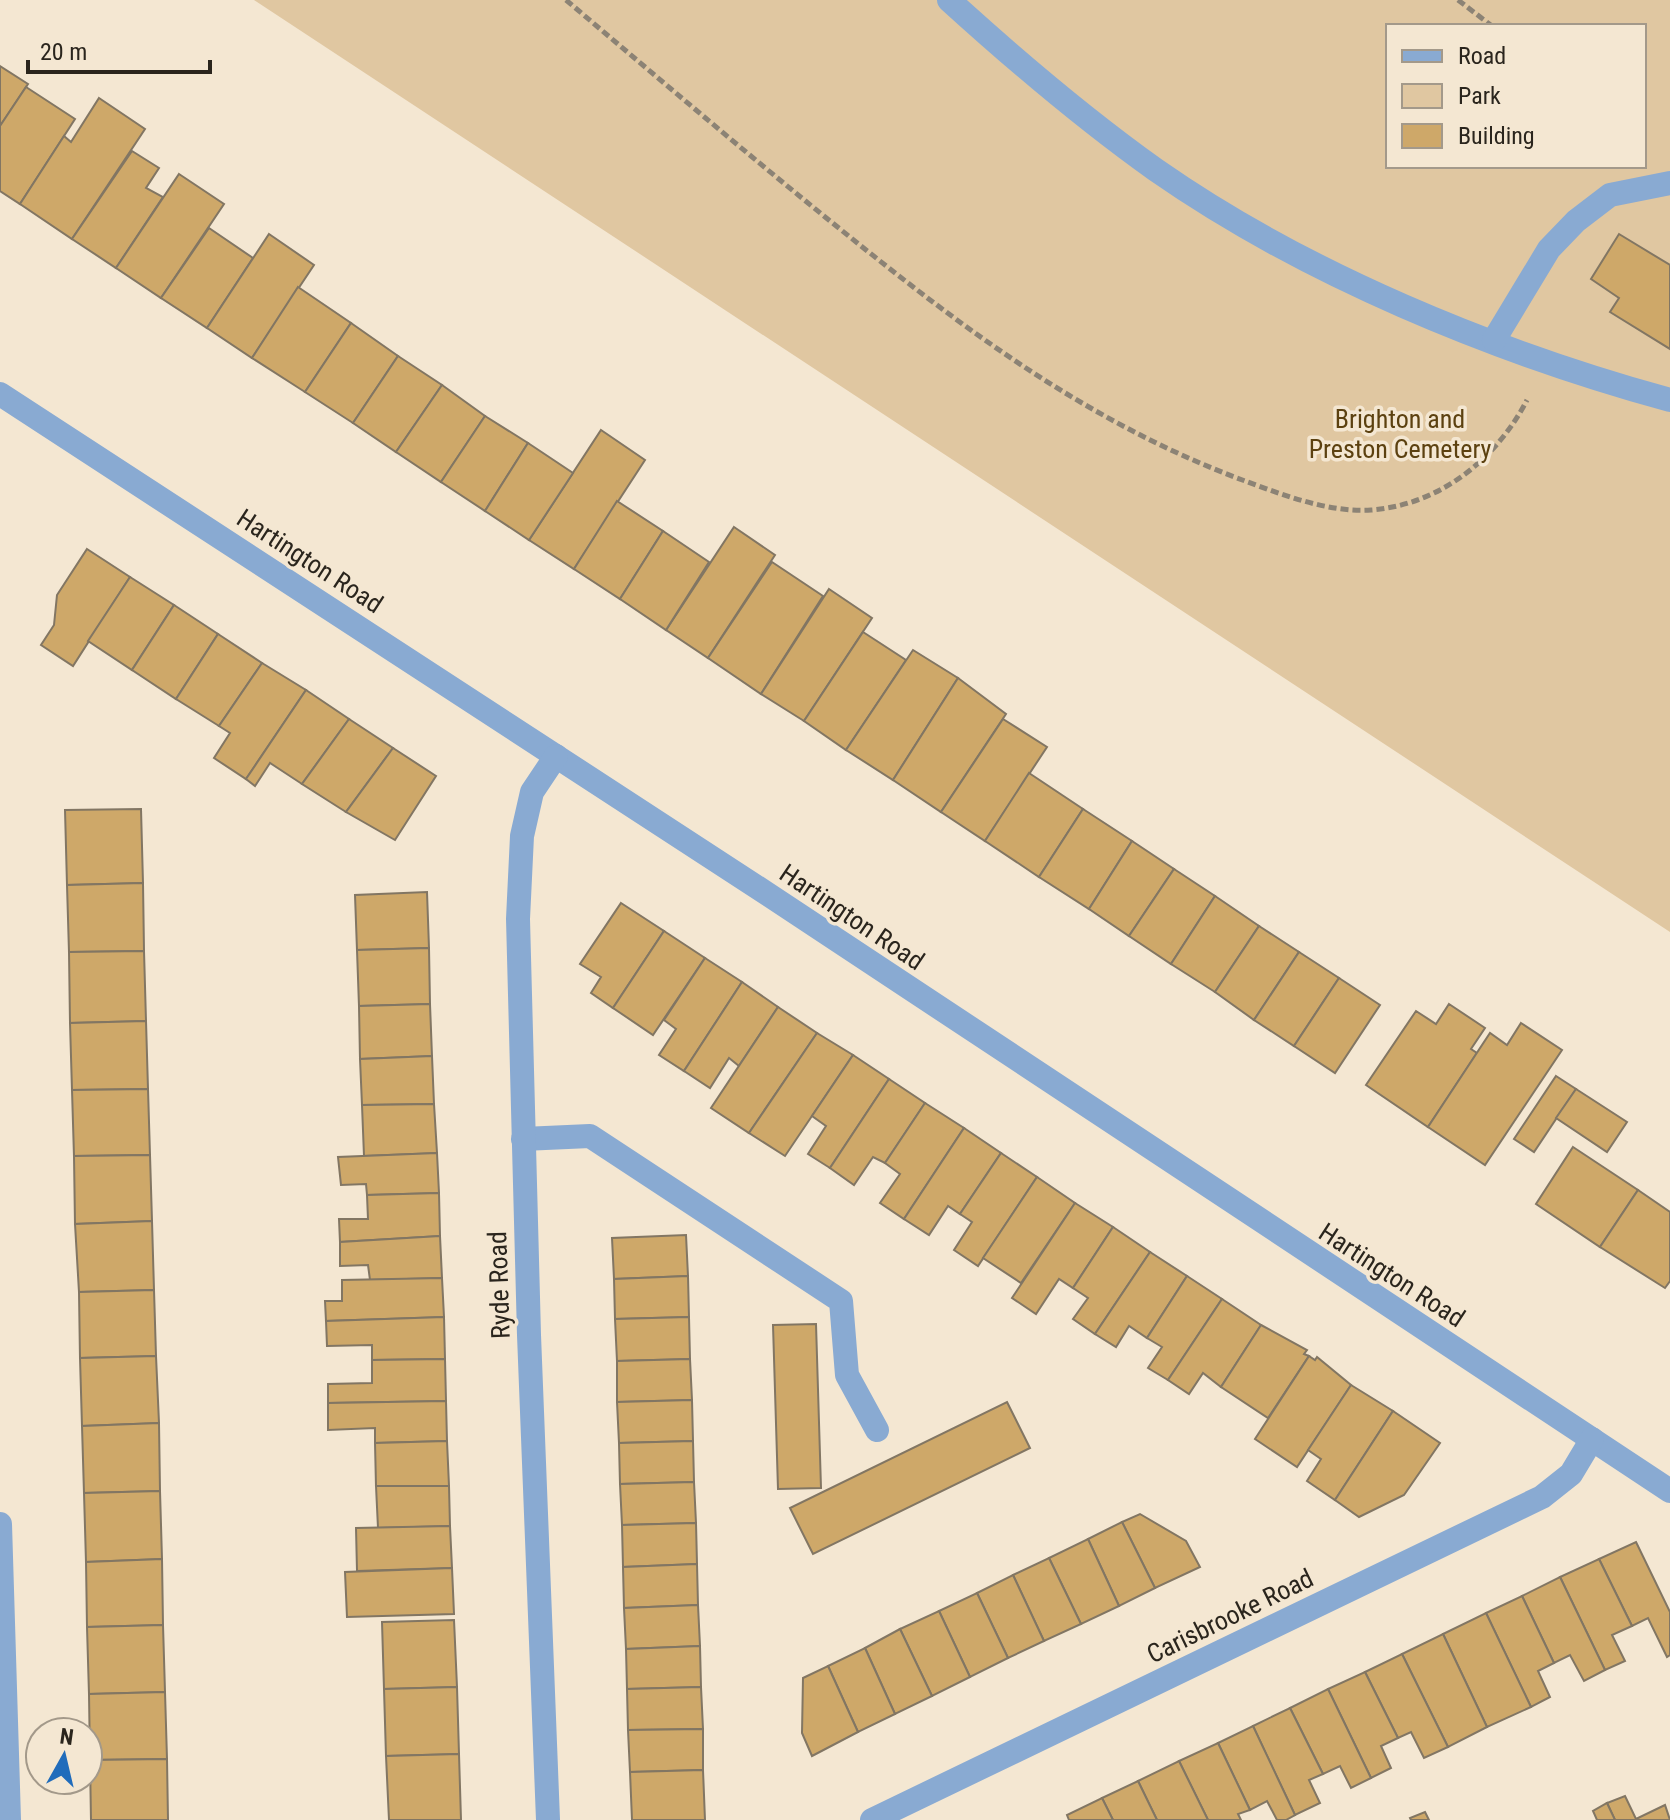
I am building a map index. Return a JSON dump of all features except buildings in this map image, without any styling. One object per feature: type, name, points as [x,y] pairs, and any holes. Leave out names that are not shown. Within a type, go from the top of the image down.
[{"type":"street","points":[[949,0],[1024,68],[1158,171],[1291,250],[1387,299],[1615,385],[1670,400]]},
{"type":"street","points":[[1494,340],[1549,249],[1576,221],[1610,195],[1670,183]]},
{"type":"street","name":"Hartington Road","points":[[0,394],[556,756],[1670,1491]]},
{"type":"street","name":"Ryde Road","points":[[548,1820],[518,919],[522,836],[532,792],[556,756]]},
{"type":"street","points":[[523,1139],[590,1136],[841,1301],[847,1375],[877,1430]]},
{"type":"street","name":"Carisbrooke Road","points":[[872,1820],[1542,1497],[1571,1474],[1592,1439]]},
{"type":"street","points":[[0,1524],[9,1820]]},
{"type":"path","points":[[566,0],[744,152],[955,322],[1088,407],[1206,466],[1266,489],[1322,505],[1368,510],[1406,505],[1438,494],[1466,475],[1499,440],[1525,404],[1545,359]]},
{"type":"path","points":[[1458,0],[1489,24]]},
{"type":"green space","name":"Brighton and Preston Cemetery","points":[[254,0],[1670,0],[1670,932]]}]
